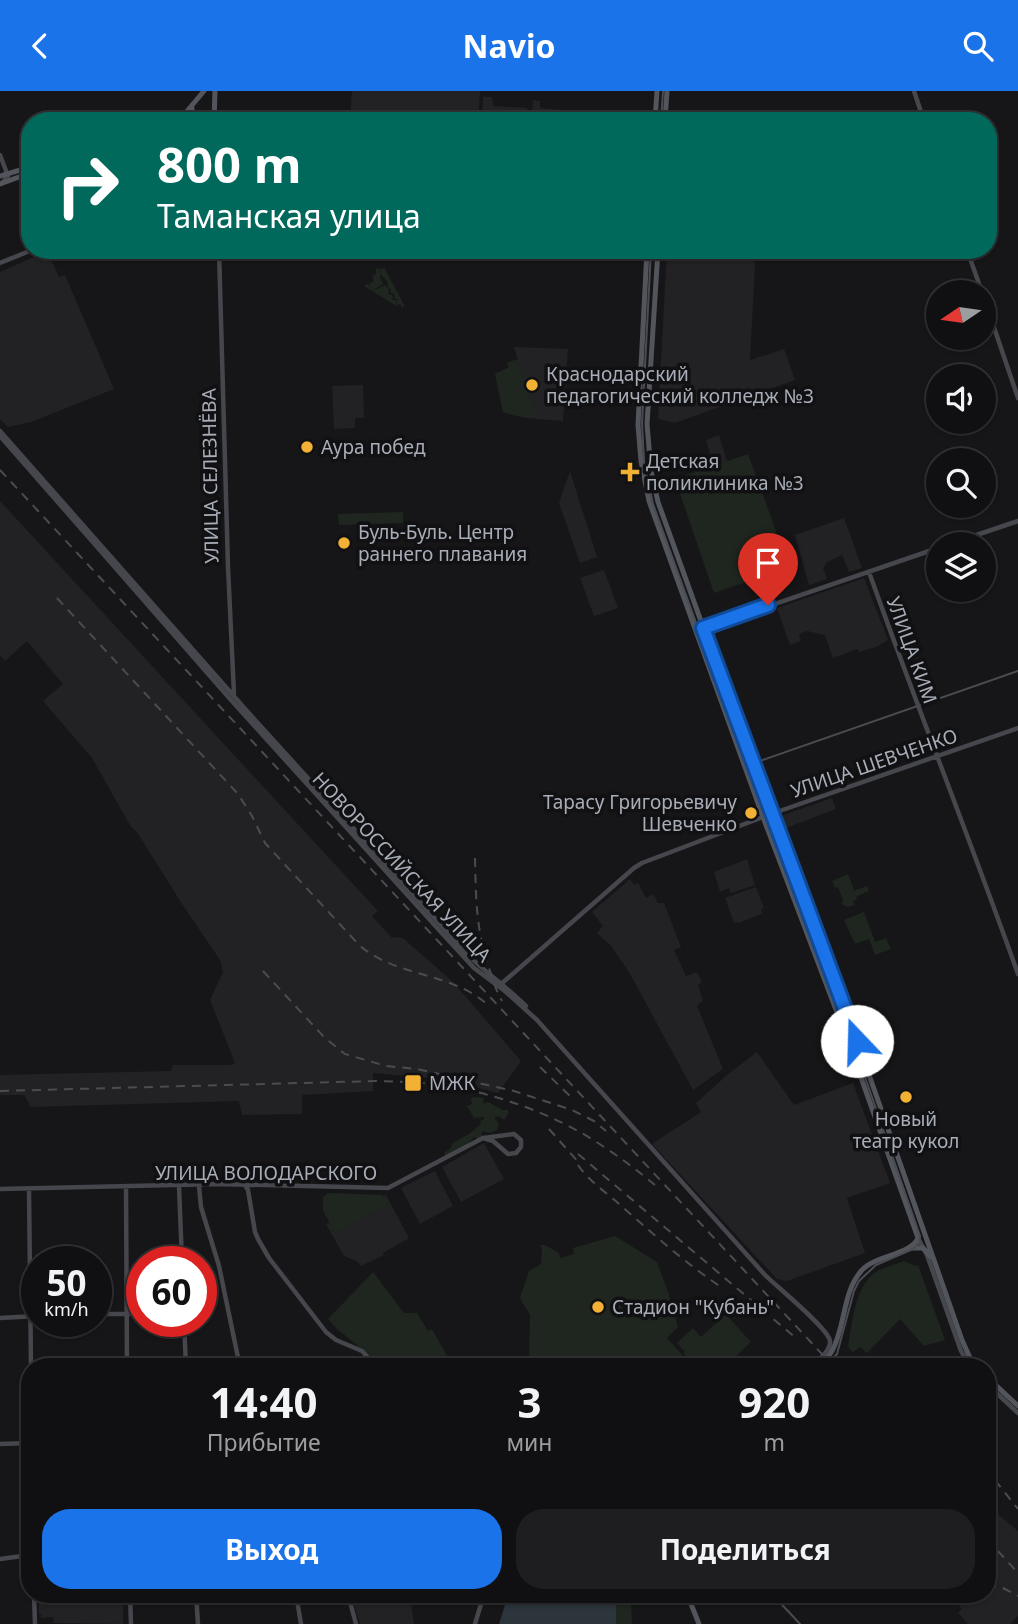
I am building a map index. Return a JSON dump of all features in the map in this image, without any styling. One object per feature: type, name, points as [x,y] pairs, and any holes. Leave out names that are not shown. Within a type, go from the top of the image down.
[{"type":"main road","points":[[187,112],[204,91]]},
{"type":"main road","points":[[214,112],[215,91]]},
{"type":"main road","points":[[656,112],[657,91]]},
{"type":"main road","points":[[666,112],[667,91]]},
{"type":"main road","points":[[192,112],[196,102],[204,98],[208,100],[213,112]]},
{"type":"main road","points":[[0,176],[21,170]]},
{"type":"main road","points":[[1,184],[21,176]]},
{"type":"main road","points":[[646,259],[638,401],[639,450],[652,514],[852,1052],[918,1238],[915,1244],[904,1250]]},
{"type":"main road","points":[[657,259],[648,443],[660,512],[860,1049],[942,1283],[971,1358]]},
{"type":"main road","points":[[825,1358],[833,1350],[850,1289],[856,1278],[872,1262],[914,1247],[923,1248],[929,1254],[942,1283]]},
{"type":"main road","points":[[996,1385],[1018,1406]]},
{"type":"main road","points":[[691,1603],[699,1624]]},
{"type":"street","points":[[914,91],[921,112]]},
{"type":"street","points":[[0,155],[7,174],[1,184]]},
{"type":"street","points":[[0,263],[21,254]]},
{"type":"street","name":"УЛИЦА СЕЛЕЗНЁВА","points":[[219,259],[232,697]]},
{"type":"street","points":[[970,259],[978,280]]},
{"type":"street","points":[[996,333],[1018,398]]},
{"type":"street","name":"НОВОРОССИЙСКАЯ УЛИЦА","points":[[0,433],[218,677],[232,697]]},
{"type":"street","name":"НОВОРОССИЙСКАЯ УЛИЦА","points":[[0,433],[232,697],[468,954],[564,1047],[780,1286]]},
{"type":"street","points":[[985,532],[1018,521]]},
{"type":"street","points":[[695,631],[926,552]]},
{"type":"street","name":"УЛИЦА КИМ","points":[[869,572],[1018,974]]},
{"type":"street","points":[[218,677],[226,680],[233,678]]},
{"type":"street","name":"УЛИЦА ШЕВЧЕНКО","points":[[500,985],[634,868],[658,856],[1018,728]]},
{"type":"street","name":"НОВОРОССИЙСКАЯ УЛИЦА","points":[[500,985],[537,1020],[765,1275],[829,1336],[830,1345],[819,1358]]},
{"type":"street","name":"УЛИЦА ВОЛОДАРСКОГО","points":[[0,1189],[245,1185],[387,1188],[483,1138],[514,1134],[518,1137],[522,1147],[518,1152],[511,1154],[502,1150]]},
{"type":"street","points":[[502,1150],[500,1141],[504,1135]]},
{"type":"street","points":[[483,1138],[493,1141],[502,1150]]},
{"type":"street","points":[[245,1185],[255,1231],[269,1258],[326,1332],[368,1358]]},
{"type":"street","points":[[179,1186],[181,1246]]},
{"type":"street","points":[[199,1186],[201,1207],[219,1266],[238,1358]]},
{"type":"street","points":[[126,1187],[126,1246]]},
{"type":"street","points":[[29,1188],[31,1246]]},
{"type":"street","points":[[918,1238],[965,1358]]},
{"type":"street","points":[[0,1318],[21,1317]]},
{"type":"street","points":[[32,1358],[33,1337]]},
{"type":"street","points":[[127,1337],[127,1358]]},
{"type":"street","points":[[185,1337],[186,1358]]},
{"type":"street","points":[[996,1392],[1018,1413]]},
{"type":"street","points":[[0,1444],[21,1443]]},
{"type":"street","points":[[0,1559],[21,1556]]},
{"type":"street","points":[[34,1603],[35,1624]]},
{"type":"street","points":[[130,1603],[131,1624]]},
{"type":"street","points":[[197,1603],[198,1624]]},
{"type":"street","points":[[298,1603],[301,1624]]},
{"type":"street","points":[[350,1603],[356,1624]]},
{"type":"street","points":[[475,1624],[481,1603]]},
{"type":"shaded area","points":[[352,91],[480,91],[479,112],[351,112]]},
{"type":"shaded area","points":[[483,97],[492,97],[493,106],[527,108],[527,112],[482,112]]},
{"type":"shaded area","points":[[533,100],[540,101],[540,108],[575,111],[575,112],[532,112]]},
{"type":"shaded area","points":[[29,259],[51,259],[59,277],[65,275],[114,389],[31,422],[8,427],[0,419],[0,272]]},
{"type":"shaded area","points":[[667,259],[753,259],[755,265],[750,360],[747,361],[784,349],[795,380],[675,423],[658,419]]},
{"type":"shaded area","points":[[380,268],[383,284],[372,291],[364,286],[368,284],[371,289],[369,284],[374,281],[372,276],[376,274],[376,269]]},
{"type":"shaded area","points":[[381,268],[385,269],[404,305],[403,308],[401,304],[398,305],[398,299],[395,299],[391,288],[388,294],[392,295],[392,300],[395,300],[398,307],[372,291],[385,285],[388,289],[387,281],[380,274]]},
{"type":"shaded area","name":"Краснодарский педагогический колледж №3","points":[[514,347],[568,349],[563,421],[526,418],[503,412],[495,374],[509,367],[507,363],[518,359]]},
{"type":"shaded area","points":[[514,360],[537,415],[534,418],[503,412],[495,374],[509,367],[507,363]]},
{"type":"shaded area","points":[[363,385],[364,418],[355,418],[355,428],[334,429],[332,386]]},
{"type":"shaded area","points":[[719,435],[727,461],[695,473],[692,467],[712,460],[706,440]]},
{"type":"shaded area","points":[[748,454],[789,567],[714,593],[675,479]]},
{"type":"shaded area","points":[[570,471],[597,557],[580,563],[559,503]]},
{"type":"shaded area","points":[[0,501],[378,911],[372,916],[391,937],[403,938],[453,982],[521,1061],[498,1093],[440,1079],[373,1073],[373,1091],[302,1095],[302,1114],[242,1115],[239,1101],[31,1107],[24,1095],[0,1095],[0,1075],[171,1071],[173,1065],[235,1063],[210,1000],[223,972],[220,960],[137,832],[131,827],[92,758],[43,701],[63,684],[27,641],[5,661],[0,655]]},
{"type":"shaded area","points":[[403,512],[403,523],[339,525],[338,514]]},
{"type":"shaded area","points":[[844,518],[862,568],[849,572],[842,555],[827,562],[823,568],[827,579],[809,585],[795,535]]},
{"type":"shaded area","points":[[604,570],[618,608],[594,616],[580,578]]},
{"type":"shaded area","points":[[864,578],[888,640],[876,647],[859,652],[857,649],[833,658],[825,635],[807,631],[799,634],[801,641],[790,645],[777,608]]},
{"type":"shaded area","points":[[832,798],[836,809],[786,828],[781,816]]},
{"type":"shaded area","points":[[747,859],[755,885],[731,893],[729,888],[720,892],[714,872]]},
{"type":"shaded area","points":[[848,874],[854,890],[851,892],[867,886],[869,891],[853,900],[855,905],[847,907],[842,904],[838,887],[835,888],[832,881]]},
{"type":"shaded area","points":[[630,879],[634,885],[638,883],[646,898],[653,894],[658,903],[664,903],[681,947],[674,950],[686,976],[697,972],[702,982],[698,985],[703,1000],[697,1006],[723,1069],[693,1090],[629,972],[611,946],[597,933],[603,926],[592,912]]},
{"type":"shaded area","points":[[756,887],[764,908],[761,909],[762,914],[734,923],[725,898]]},
{"type":"shaded area","points":[[864,912],[875,942],[886,938],[891,949],[875,955],[869,939],[855,944],[844,920]]},
{"type":"shaded area","points":[[757,1052],[794,1105],[853,1083],[890,1183],[847,1198],[865,1253],[787,1281],[777,1279],[652,1144],[701,1112],[696,1103]]},
{"type":"shaded area","points":[[473,1097],[484,1098],[483,1104],[488,1102],[508,1110],[508,1114],[505,1119],[495,1117],[499,1123],[497,1130],[490,1133],[483,1131],[479,1139],[474,1137],[468,1144],[446,1157],[444,1153],[453,1143],[469,1134],[484,1119],[474,1118],[467,1106],[472,1104]]},
{"type":"shaded area","points":[[484,1143],[504,1179],[461,1202],[442,1167]]},
{"type":"shaded area","points":[[435,1171],[453,1206],[420,1224],[401,1188]]},
{"type":"shaded area","points":[[328,1193],[382,1195],[390,1203],[335,1233],[323,1210],[323,1197]]},
{"type":"shaded area","points":[[386,1195],[409,1238],[361,1266],[344,1256],[326,1224]]},
{"type":"shaded area","name":"Стадион \"Кубань\"","points":[[615,1236],[657,1262],[678,1327],[667,1338],[685,1358],[531,1358],[529,1354],[530,1315],[520,1298],[529,1271],[541,1264],[540,1245],[559,1253],[560,1258],[574,1254],[573,1248]]},
{"type":"shaded area","points":[[904,1261],[918,1265],[945,1340],[924,1346],[900,1319],[867,1353],[860,1347],[853,1352],[848,1347],[855,1308],[862,1289],[876,1272]]},
{"type":"shaded area","points":[[373,1272],[404,1313],[417,1313],[428,1331],[432,1329],[448,1358],[373,1358],[328,1319]]},
{"type":"shaded area","points":[[726,1314],[751,1342],[734,1358],[688,1358],[677,1343],[693,1328],[701,1337]]},
{"type":"shaded area","points":[[996,1513],[1018,1531],[1018,1616],[1010,1624],[968,1624],[958,1613],[962,1609],[956,1603],[996,1603]]},
{"type":"shaded area","points":[[39,1603],[123,1603],[123,1624],[54,1623],[53,1617],[41,1618]]},
{"type":"shaded area","points":[[354,1603],[411,1603],[414,1624],[360,1624]]},
{"type":"shaded area","points":[[616,1603],[631,1603],[632,1624],[616,1624]]},
{"type":"shaded area","points":[[616,1603],[616,1624],[499,1624],[505,1605]]},
{"type":"tram line","points":[[662,112],[663,91]]},
{"type":"tram line","points":[[651,259],[642,424],[644,461],[653,504],[766,816],[856,1051],[920,1236],[919,1243],[913,1249],[876,1265],[859,1281],[837,1354],[833,1358]]},
{"type":"tram line","points":[[752,776],[752,767],[757,762],[1018,671]]},
{"type":"tram line","points":[[780,1603],[800,1624]]},
{"type":"railway","points":[[0,470],[826,1358]]},
{"type":"railway","points":[[57,598],[238,794],[265,843],[359,945],[390,964],[457,986],[488,1005]]},
{"type":"railway","points":[[475,858],[479,929],[485,956],[502,1001]]},
{"type":"railway","points":[[263,971],[325,1038],[345,1054],[386,1066],[417,1069],[514,1091],[572,1110],[594,1121],[606,1131]]},
{"type":"railway","points":[[540,1067],[573,1099]]},
{"type":"railway","points":[[0,1091],[376,1081],[438,1085],[489,1095],[551,1117],[589,1137],[655,1185]]},
{"type":"railway","points":[[549,1129],[580,1164]]},
{"type":"railway","points":[[578,1154],[797,1339]]},
{"type":"railway","points":[[578,1165],[591,1180],[656,1237],[724,1289]]},
{"type":"railway","points":[[996,1481],[1018,1509]]},
{"type":"railway","points":[[996,1549],[1018,1573]]},
{"type":"railway","points":[[996,1587],[1018,1596]]},
{"type":"place","name":"Краснодарский педагогический колледж №3","points":[[532,385]]},
{"type":"place","name":"Аура побед","points":[[307,447]]},
{"type":"place","name":"Детская поликлиника №3","points":[[630,472]]},
{"type":"place","name":"Буль-Буль. Центр раннего плавания","points":[[344,543]]},
{"type":"place","name":"Тарасу Григорьевичу Шевченко","points":[[751,813]]},
{"type":"place","name":"МЖК","points":[[413,1083]]},
{"type":"place","name":"Новый театр кукол","points":[[906,1097]]},
{"type":"place","name":"Стадион \"Кубань\"","points":[[598,1307]]},
{"type":"route","points":[[768,605],[703,628],[857,1041]]}]
